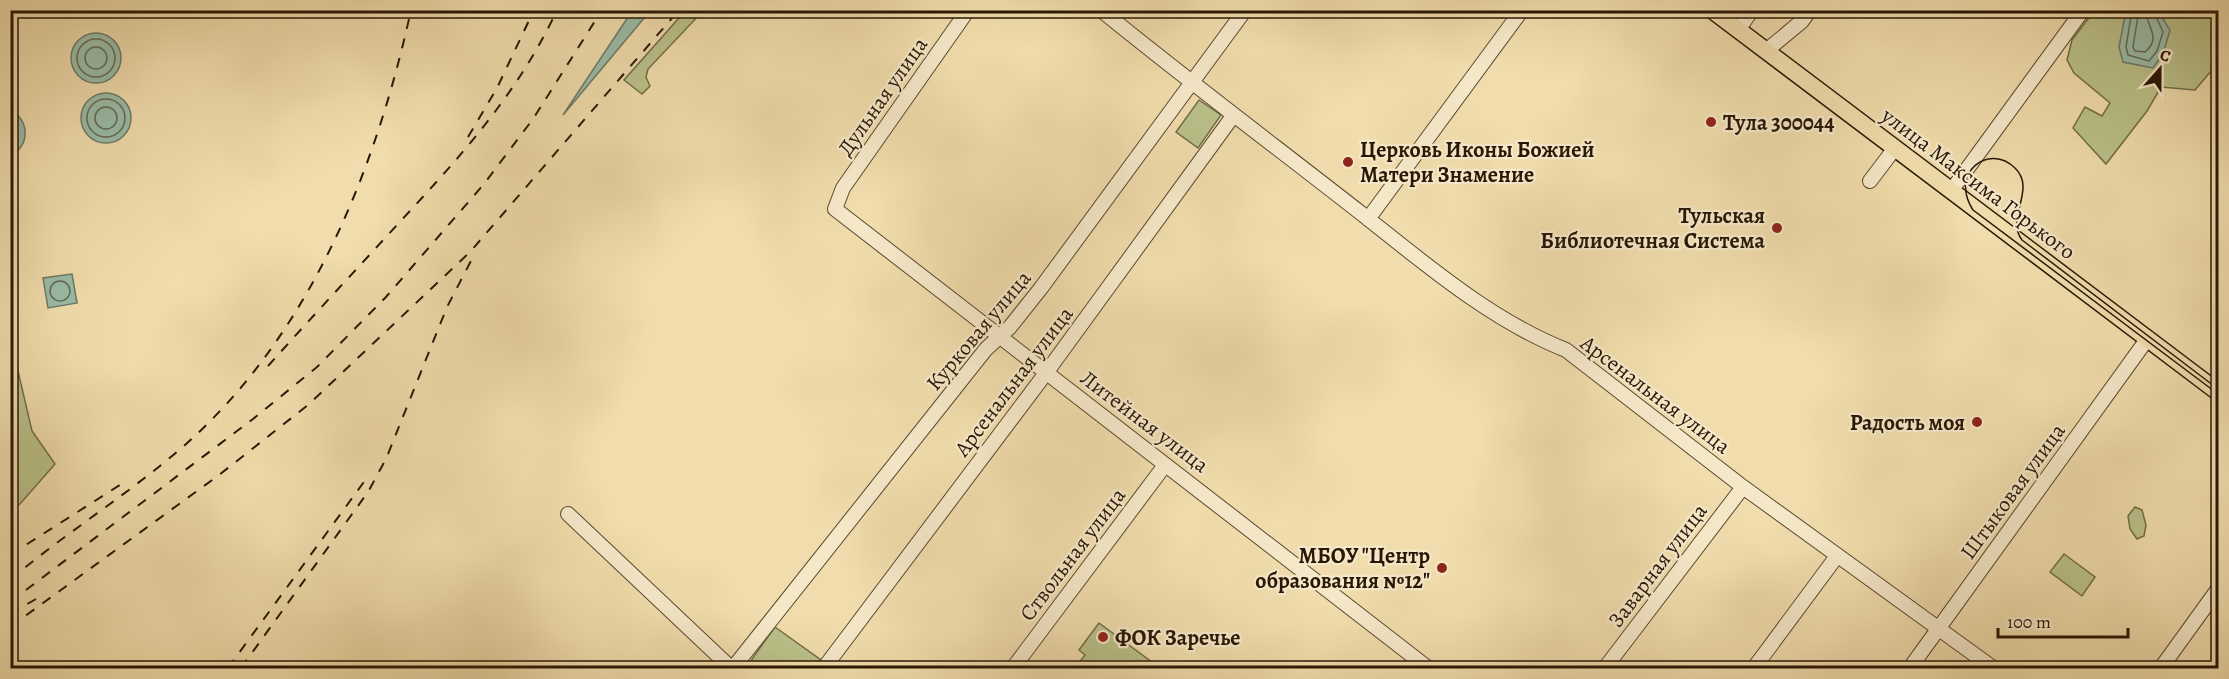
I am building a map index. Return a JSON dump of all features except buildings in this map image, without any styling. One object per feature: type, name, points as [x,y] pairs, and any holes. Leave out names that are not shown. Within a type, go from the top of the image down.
[{"type":"main road","name":"улица Максима Горького","points":[[1712,10],[2218,392]]},
{"type":"street","name":"Дульная улица","points":[[835,209],[843,188],[968,10]]},
{"type":"street","name":"Арсенальная улица","points":[[1101,10],[1233,116],[1368,219],[1505,320],[1537,339],[1566,350],[1743,487],[1940,628],[1993,669]]},
{"type":"street","name":"Курковая улица","points":[[732,669],[999,336],[1010,327],[1103,206],[1190,82],[1245,10]]},
{"type":"street","points":[[1368,219],[1522,10]]},
{"type":"street","points":[[1738,30],[1752,10]]},
{"type":"street","points":[[1766,51],[1802,21],[1810,10]]},
{"type":"street","points":[[1951,191],[2083,10]]},
{"type":"street","name":"Арсенальная улица","points":[[824,669],[1046,373],[1233,116]]},
{"type":"street","points":[[1870,182],[1895,148]]},
{"type":"street","name":"Литейная улица","points":[[835,209],[1165,465],[1174,469],[1428,669]]},
{"type":"street","name":"Штыковая улица","points":[[1910,669],[2148,338]]},
{"type":"street","name":"Ствольная улица","points":[[1013,669],[1165,465]]},
{"type":"street","name":"Заварная улица","points":[[1605,669],[1743,487]]},
{"type":"street","points":[[568,514],[732,669]]},
{"type":"street","points":[[1754,669],[1837,556]]},
{"type":"street","points":[[2161,669],[2218,589]]},
{"type":"green space","points":[[686,10],[703,11],[648,69],[646,77],[650,86],[642,94],[624,80]]},
{"type":"green space","points":[[2094,11],[2218,11],[2218,63],[2195,90],[2161,87],[2147,111],[2106,164],[2073,128],[2085,107],[2102,116],[2110,103],[2074,73],[2067,60],[2072,40]]},
{"type":"green space","points":[[1199,100],[1221,115],[1198,148],[1176,132]]},
{"type":"green space","points":[[10,337],[32,431],[55,464],[20,504],[11,510]]},
{"type":"green space","points":[[2135,507],[2142,510],[2146,525],[2144,536],[2137,539],[2130,529],[2128,516]]},
{"type":"green space","points":[[2064,554],[2095,577],[2082,596],[2050,572]]},
{"type":"green space","name":"ФОК Заречье","points":[[1099,623],[1160,668],[1075,668],[1085,655],[1079,650]]},
{"type":"green space","points":[[775,627],[821,660],[815,668],[750,668],[752,659]]},
{"type":"water","points":[[632,11],[650,11],[563,115]]},
{"type":"water","points":[[2126,11],[2158,11],[2170,30],[2163,54],[2153,68],[2123,62],[2119,47]]},
{"type":"water","points":[[96,33],[105,35],[116,44],[121,58],[119,67],[110,78],[96,83],[87,81],[76,72],[71,58],[73,49],[82,38]]},
{"type":"water","points":[[106,93],[115,95],[126,104],[131,118],[129,127],[120,138],[106,143],[97,141],[86,132],[81,118],[83,109],[92,98]]},
{"type":"water","points":[[10,110],[21,120],[25,133],[22,145],[11,156]]},
{"type":"water","points":[[72,274],[77,303],[48,308],[43,278]]},
{"type":"tram line","points":[[2218,389],[2022,240],[2017,222],[2023,185],[2021,176],[2015,168],[2005,161],[1994,158],[1975,165],[1966,184],[1967,197],[1973,210],[2218,394]]},
{"type":"railway","points":[[10,580],[175,454],[238,391],[275,343],[307,292],[335,239],[359,183],[380,126],[411,10]]},
{"type":"railway","points":[[468,137],[497,88],[534,10]]},
{"type":"railway","points":[[268,366],[465,150],[524,70],[557,10]]},
{"type":"railway","points":[[10,602],[253,419],[317,367],[386,297],[484,184],[533,119],[602,10]]},
{"type":"railway","points":[[10,627],[219,475],[308,405],[470,252],[679,10]]},
{"type":"railway","points":[[241,668],[368,492],[386,459],[447,307],[474,255]]},
{"type":"railway","points":[[228,668],[369,475]]},
{"type":"railway","points":[[10,555],[123,483]]},
{"type":"railway","points":[[10,614],[36,599]]},
{"type":"place","name":"Тула 300044","points":[[1711,122]]},
{"type":"place","name":"Церковь Иконы Божией Матери Знамение","points":[[1348,162]]},
{"type":"place","name":"Тульская Библиотечная Система","points":[[1777,228]]},
{"type":"place","name":"Радость моя","points":[[1977,422]]},
{"type":"place","name":"МБОУ \"Центр образования №12\"","points":[[1442,568]]},
{"type":"place","name":"ФОК Заречье","points":[[1103,637]]}]
